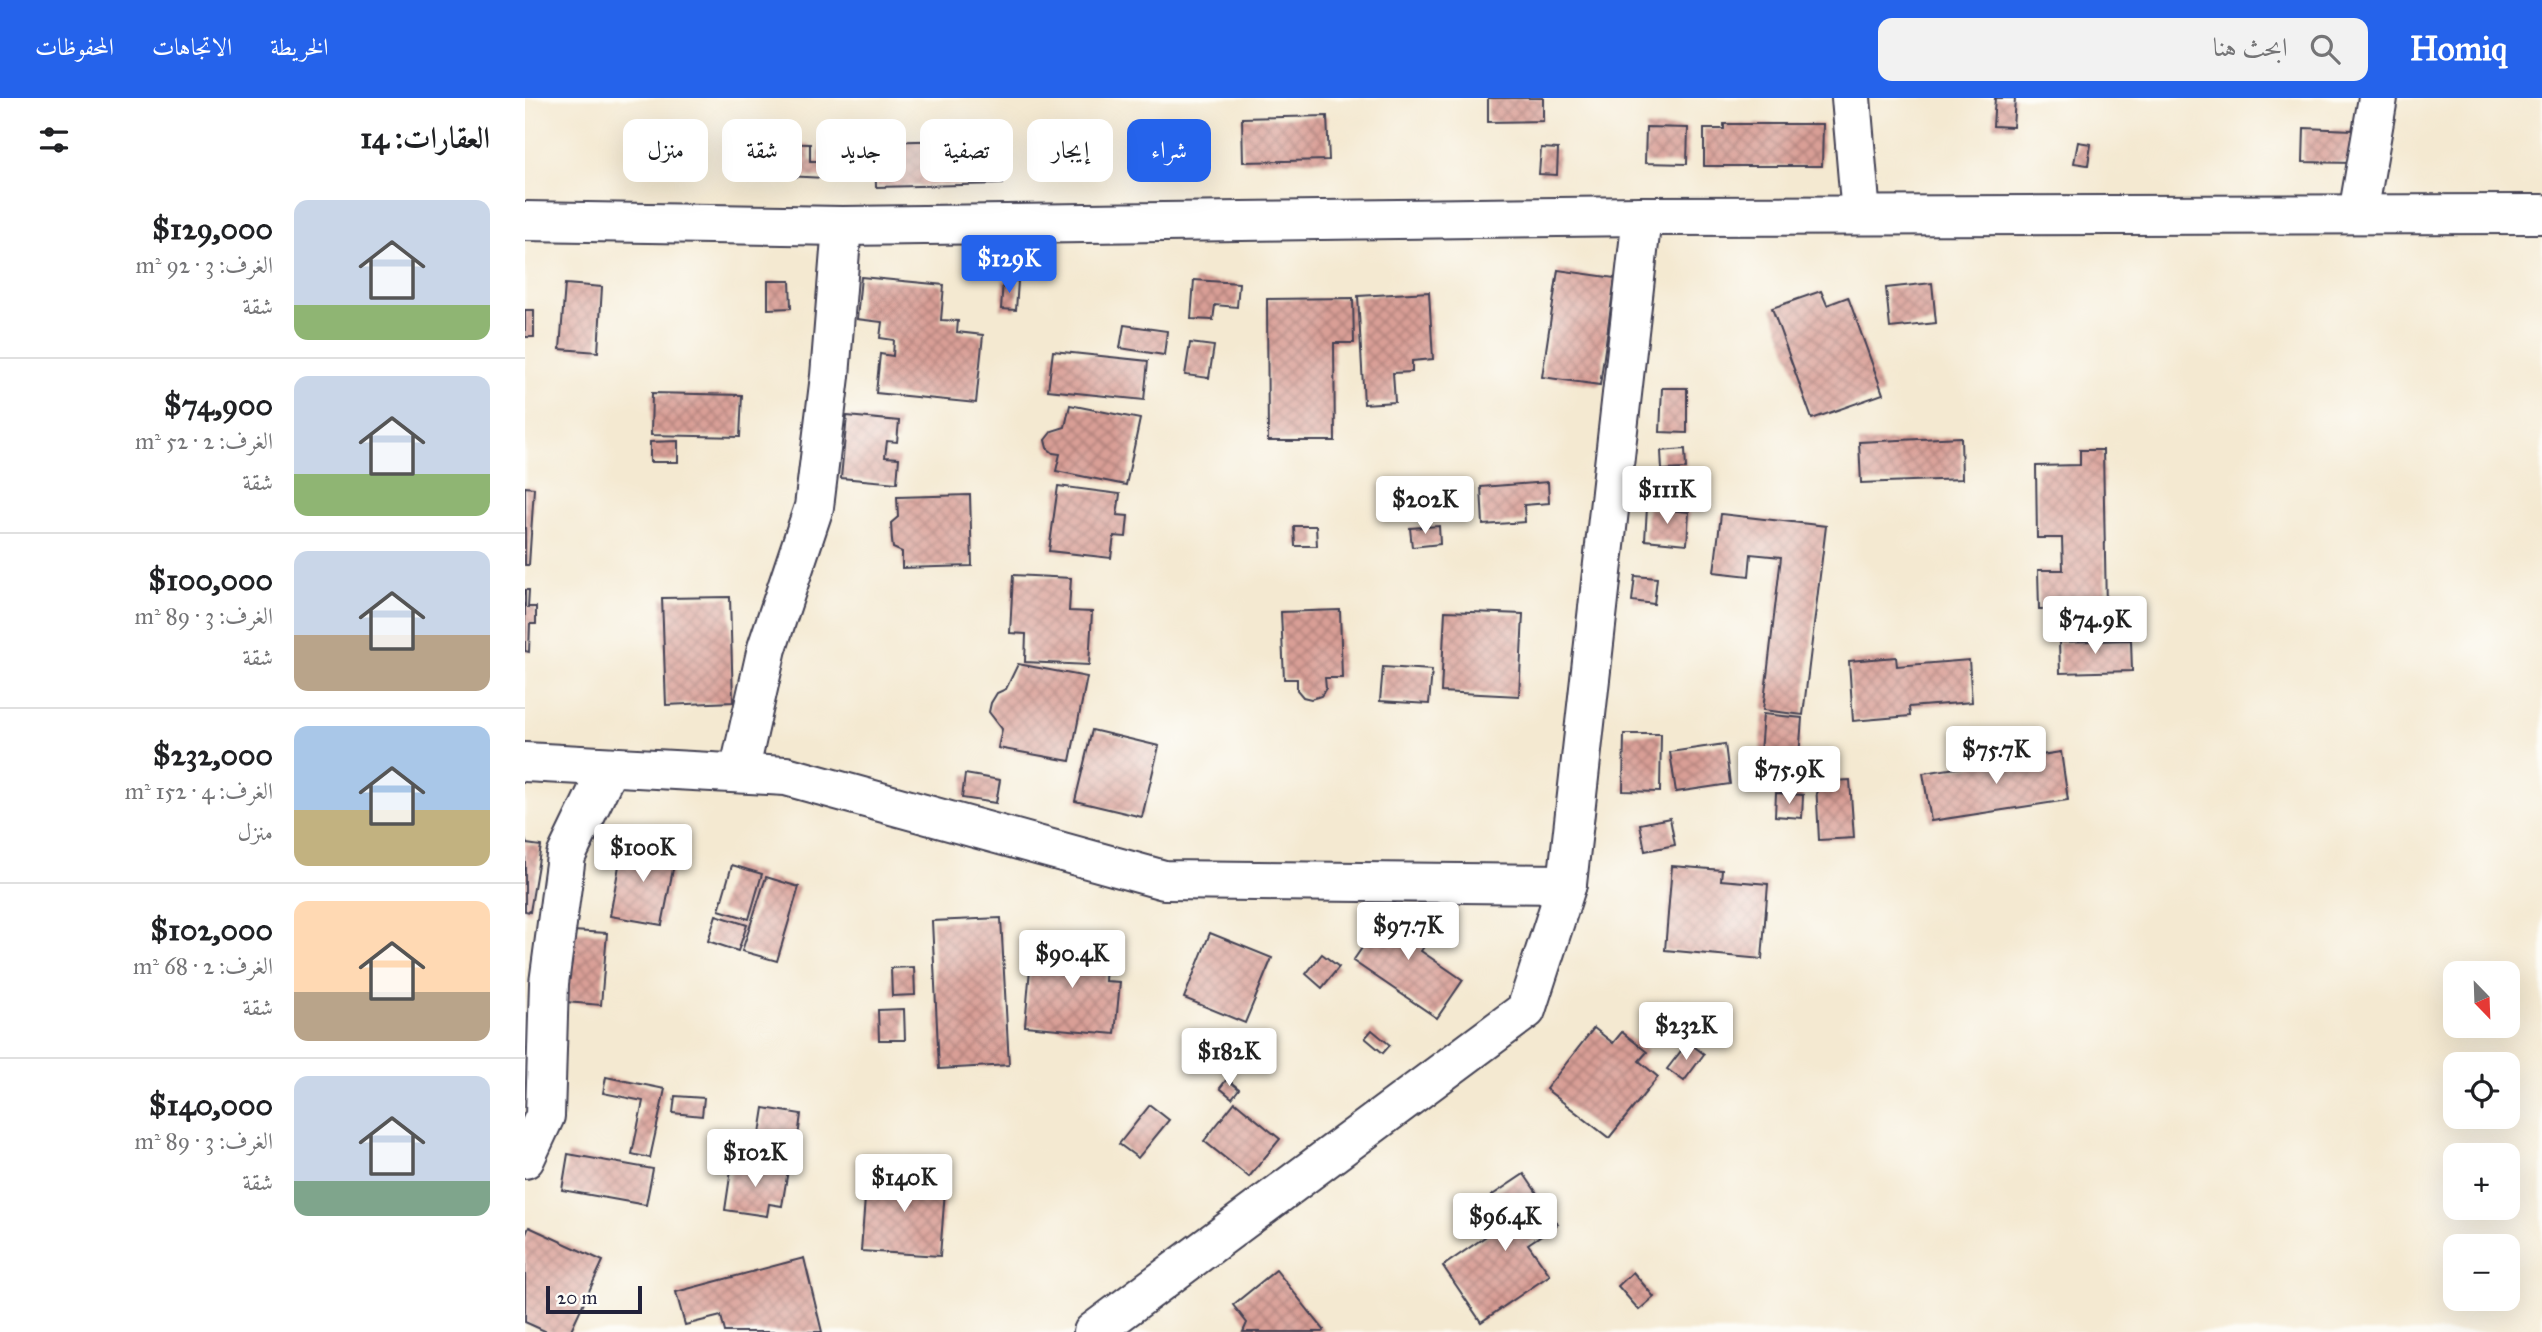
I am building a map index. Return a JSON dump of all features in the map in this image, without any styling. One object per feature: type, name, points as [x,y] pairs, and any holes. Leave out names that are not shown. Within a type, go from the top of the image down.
[{"type":"main road","points":[[1851,98],[1861,215]]},
{"type":"main road","points":[[2358,214],[2378,98]]},
{"type":"main road","points":[[525,221],[842,226],[1642,216],[2542,214]]},
{"type":"main road","points":[[1093,1332],[1526,1010],[1567,884],[1642,216]]},
{"type":"main road","points":[[739,773],[767,648],[814,508],[830,376],[842,226]]},
{"type":"main road","points":[[525,762],[786,776],[1164,880],[1567,884]]},
{"type":"main road","points":[[525,1159],[545,1116],[549,983],[566,856],[609,766]]},
{"type":"building","points":[[1488,98],[1543,98],[1543,121],[1488,122]]},
{"type":"building","points":[[1995,98],[2015,98],[2013,127],[1993,126]]},
{"type":"building","points":[[1327,116],[1329,160],[1243,162],[1242,118]]},
{"type":"building","points":[[1724,124],[1823,124],[1822,166],[1704,166],[1704,129],[1724,129]]},
{"type":"building","points":[[1646,127],[1688,128],[1687,164],[1645,163]]},
{"type":"building","points":[[2304,128],[2353,130],[2352,163],[2303,162]]},
{"type":"building","points":[[906,141],[920,141],[920,182],[1003,184],[876,187],[876,182],[906,182]]},
{"type":"building","points":[[2078,142],[2091,144],[2088,165],[2074,163]]},
{"type":"building","points":[[802,144],[810,144],[810,161],[816,161],[816,178],[802,177]]},
{"type":"building","points":[[1541,148],[1558,149],[1557,175],[1539,174]]},
{"type":"building","points":[[1558,270],[1615,278],[1600,385],[1542,377]]},
{"type":"building","points":[[861,277],[944,285],[941,320],[958,321],[957,332],[983,335],[976,403],[876,393],[880,354],[893,356],[894,340],[880,338],[882,322],[857,319]]},
{"type":"building","points":[[1003,280],[1018,281],[1016,310],[1001,309]]},
{"type":"building","points":[[1194,280],[1239,283],[1237,307],[1215,305],[1213,320],[1191,319]]},
{"type":"building","points":[[768,281],[790,281],[791,308],[768,309]]},
{"type":"building","points":[[1932,283],[1936,323],[1890,328],[1886,288]]},
{"type":"building","points":[[565,284],[602,287],[598,352],[560,349]]},
{"type":"building","points":[[1821,291],[1827,305],[1848,297],[1883,394],[1812,419],[1772,308]]},
{"type":"building","points":[[1429,292],[1433,359],[1412,361],[1412,372],[1393,373],[1395,402],[1364,404],[1358,296]]},
{"type":"building","points":[[1353,298],[1354,343],[1334,343],[1335,441],[1268,441],[1267,299]]},
{"type":"building","points":[[525,310],[534,310],[534,337],[525,337]]},
{"type":"building","points":[[1124,325],[1167,331],[1164,355],[1120,348]]},
{"type":"building","points":[[1190,343],[1214,346],[1209,378],[1185,375]]},
{"type":"building","points":[[1053,351],[1148,361],[1144,400],[1048,390]]},
{"type":"building","points":[[1662,388],[1687,388],[1687,433],[1660,432]]},
{"type":"building","points":[[652,393],[742,395],[740,437],[651,435]]},
{"type":"building","points":[[1070,405],[1140,419],[1126,485],[1056,471],[1060,454],[1047,448],[1045,440],[1052,431],[1065,427]]},
{"type":"building","points":[[847,416],[899,421],[897,442],[887,441],[885,457],[899,458],[897,483],[841,478]]},
{"type":"building","points":[[1961,437],[1962,479],[1861,483],[1859,442]]},
{"type":"building","points":[[678,441],[678,462],[650,462],[650,442]]},
{"type":"building","points":[[1685,449],[1686,469],[1662,470],[1661,451]]},
{"type":"building","points":[[2080,450],[2103,450],[2106,608],[2039,609],[2038,570],[2063,570],[2062,538],[2037,538],[2036,466],[2080,465]]},
{"type":"building","points":[[1548,482],[1549,503],[1524,505],[1525,522],[1483,525],[1481,487]]},
{"type":"building","points":[[1058,486],[1120,494],[1117,515],[1128,516],[1126,537],[1114,536],[1111,558],[1049,551]]},
{"type":"building","points":[[525,487],[534,488],[529,565],[525,565]]},
{"type":"building","points":[[970,495],[972,566],[902,568],[902,552],[893,548],[892,541],[891,523],[898,517],[897,497]]},
{"type":"building","points":[[1647,508],[1689,512],[1687,544],[1645,540]]},
{"type":"building","points":[[1721,514],[1826,526],[1803,715],[1763,710],[1781,557],[1751,554],[1749,576],[1714,572]]},
{"type":"building","points":[[1294,526],[1316,526],[1317,546],[1295,546]]},
{"type":"building","points":[[1439,526],[1440,544],[1412,547],[1410,528]]},
{"type":"building","points":[[1013,575],[1071,578],[1069,611],[1092,612],[1089,665],[1025,662],[1026,634],[1010,633]]},
{"type":"building","points":[[1635,576],[1657,578],[1654,604],[1632,601]]},
{"type":"building","points":[[525,590],[529,590],[528,607],[536,607],[536,624],[530,624],[529,652],[525,651]]},
{"type":"building","points":[[730,597],[733,702],[666,705],[662,598]]},
{"type":"building","points":[[1340,610],[1342,678],[1325,678],[1326,688],[1321,696],[1311,699],[1303,697],[1297,690],[1297,679],[1284,679],[1281,612]]},
{"type":"building","points":[[1445,611],[1523,614],[1519,696],[1441,692]]},
{"type":"building","points":[[2131,640],[2132,671],[2060,673],[2059,642]]},
{"type":"building","points":[[1896,657],[1897,666],[1969,660],[1972,702],[1909,707],[1910,716],[1853,721],[1849,661]]},
{"type":"building","points":[[1018,664],[1087,677],[1070,761],[998,748],[1002,729],[989,712],[991,703],[997,693],[1006,689]]},
{"type":"building","points":[[1383,667],[1432,670],[1429,704],[1380,701]]},
{"type":"building","points":[[1763,714],[1802,718],[1797,782],[1758,779]]},
{"type":"building","points":[[1092,730],[1159,746],[1142,817],[1075,801]]},
{"type":"building","points":[[1624,734],[1661,734],[1660,792],[1623,791]]},
{"type":"building","points":[[1725,744],[1730,784],[1676,792],[1670,752]]},
{"type":"building","points":[[2061,752],[2068,800],[1931,821],[1923,773]]},
{"type":"building","points":[[965,774],[1000,780],[996,803],[962,798]]},
{"type":"building","points":[[1850,780],[1854,838],[1819,840],[1816,782]]},
{"type":"building","points":[[1776,793],[1803,795],[1802,818],[1775,816]]},
{"type":"building","points":[[1670,818],[1675,845],[1645,851],[1640,824]]},
{"type":"building","points":[[525,839],[527,844],[541,846],[530,912],[525,911]]},
{"type":"building","points":[[647,839],[658,841],[665,850],[665,857],[675,859],[662,925],[610,916],[622,849],[635,851],[637,845]]},
{"type":"building","points":[[732,865],[762,874],[749,919],[719,910]]},
{"type":"building","points":[[1672,866],[1722,870],[1721,880],[1768,884],[1762,959],[1665,950]]},
{"type":"building","points":[[766,877],[799,887],[777,961],[742,951]]},
{"type":"building","points":[[1393,903],[1434,932],[1421,951],[1463,980],[1437,1018],[1353,961]]},
{"type":"building","points":[[716,915],[747,925],[738,951],[708,941]]},
{"type":"building","points":[[1001,918],[1009,1065],[939,1069],[932,921]]},
{"type":"building","points":[[572,931],[607,933],[601,1005],[566,1002]]},
{"type":"building","points":[[1210,933],[1272,958],[1245,1023],[1184,998]]},
{"type":"building","points":[[1060,940],[1084,941],[1103,953],[1106,965],[1105,981],[1120,982],[1115,1034],[1025,1026],[1031,957],[1040,950],[1052,948]]},
{"type":"building","points":[[1322,954],[1339,967],[1322,988],[1306,974]]},
{"type":"building","points":[[914,967],[915,995],[892,996],[891,968]]},
{"type":"building","points":[[904,1009],[905,1040],[879,1040],[878,1010]]},
{"type":"building","points":[[1594,1028],[1613,1043],[1622,1032],[1647,1052],[1639,1061],[1658,1077],[1609,1138],[1546,1089]]},
{"type":"building","points":[[1372,1030],[1390,1045],[1383,1053],[1365,1038]]},
{"type":"building","points":[[1688,1042],[1704,1054],[1684,1081],[1667,1069]]},
{"type":"building","points":[[606,1077],[665,1089],[650,1158],[632,1154],[643,1101],[603,1093]]},
{"type":"building","points":[[1227,1079],[1239,1089],[1232,1098],[1220,1088]]},
{"type":"building","points":[[675,1096],[704,1098],[702,1116],[673,1113]]},
{"type":"building","points":[[1235,1102],[1280,1139],[1249,1177],[1204,1141]]},
{"type":"building","points":[[1150,1105],[1169,1120],[1138,1158],[1119,1144]]},
{"type":"building","points":[[764,1108],[801,1114],[797,1145],[759,1140]]},
{"type":"building","points":[[568,1154],[653,1169],[646,1205],[562,1190]]},
{"type":"building","points":[[732,1163],[788,1170],[782,1206],[769,1204],[767,1216],[725,1210]]},
{"type":"building","points":[[867,1172],[946,1177],[940,1256],[861,1251]]},
{"type":"building","points":[[1524,1174],[1558,1224],[1528,1244],[1550,1275],[1481,1322],[1443,1266],[1508,1221],[1491,1196]]},
{"type":"building","points":[[529,1227],[603,1261],[570,1332],[547,1332],[525,1322],[525,1236]]},
{"type":"building","points":[[804,1258],[822,1332],[725,1332],[721,1316],[685,1325],[676,1292]]},
{"type":"building","points":[[1276,1270],[1324,1330],[1322,1332],[1243,1332],[1247,1323],[1233,1305]]},
{"type":"building","points":[[1633,1272],[1654,1297],[1639,1310],[1618,1286]]}]
